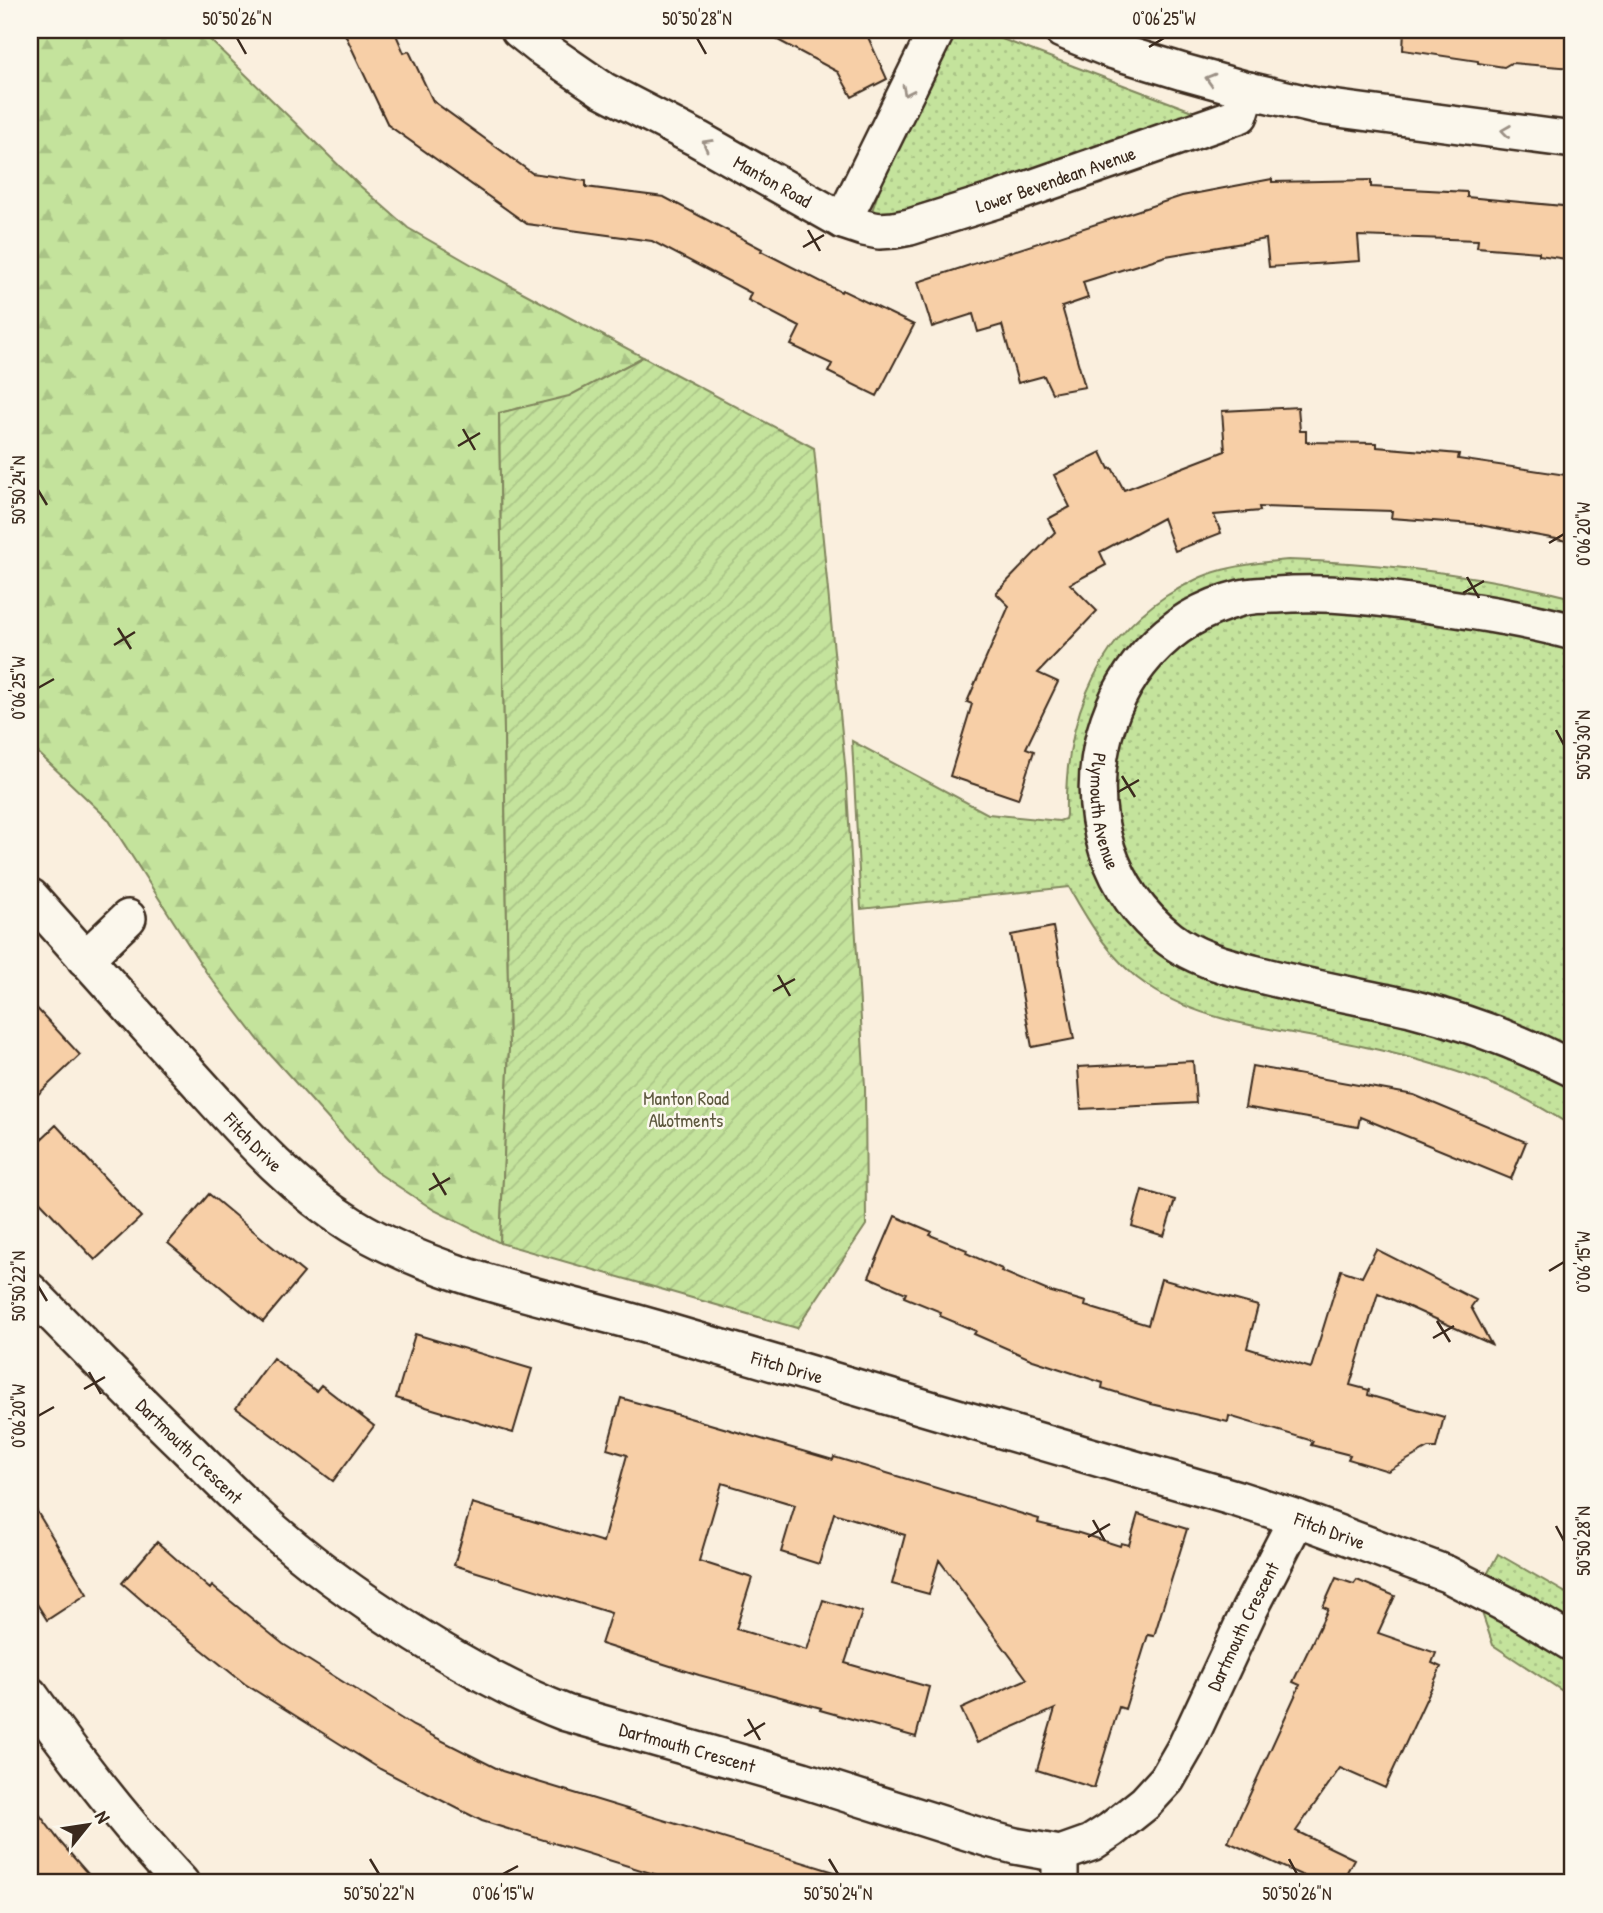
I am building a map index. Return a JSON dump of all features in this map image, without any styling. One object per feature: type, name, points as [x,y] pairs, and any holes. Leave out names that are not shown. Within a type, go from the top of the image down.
[{"type":"street","name":"Manton Road","points":[[519,30],[603,90],[698,139],[843,221]]},
{"type":"street","points":[[843,221],[937,30]]},
{"type":"street","points":[[1062,30],[1111,50],[1248,90],[1316,106],[1573,140]]},
{"type":"street","name":"Lower Bevendean Avenue","points":[[843,221],[871,230],[894,230],[1000,199],[1241,115],[1248,90]]},
{"type":"street","name":"Plymouth Avenue","points":[[1573,632],[1536,622],[1374,596],[1298,593],[1244,597],[1220,604],[1190,619],[1169,634],[1133,672],[1113,708],[1104,733],[1097,785],[1101,828],[1118,878],[1148,919],[1182,947],[1211,962],[1292,984],[1446,1018],[1520,1045],[1573,1069]]},
{"type":"street","name":"Fitch Drive","points":[[31,897],[284,1173],[352,1225],[389,1245],[452,1271],[528,1294],[650,1326],[1297,1518],[1447,1574],[1510,1606],[1573,1644]]},
{"type":"street","points":[[85,959],[128,918]]},
{"type":"street","name":"Dartmouth Crescent","points":[[30,1291],[117,1381],[237,1499],[275,1532],[358,1597],[466,1665],[542,1704],[566,1713],[803,1780],[989,1839],[1060,1869],[1145,1803],[1167,1779],[1186,1746],[1249,1611],[1297,1518]]},
{"type":"street","points":[[30,1695],[91,1777],[151,1851],[181,1883]]},
{"type":"green space","points":[[30,30],[200,30],[359,185],[408,228],[643,357],[569,397],[499,413],[509,1049],[500,1243],[434,1210],[375,1171],[267,1051],[206,972],[108,819],[30,745]]},
{"type":"green space","points":[[950,30],[978,30],[1208,117],[869,220],[883,178]]},
{"type":"green space","name":"Manton Road Allotments","points":[[643,357],[814,448],[846,774],[865,1086],[866,1225],[797,1328],[500,1243],[509,1049],[499,413],[569,396]]},
{"type":"green space","points":[[1288,560],[1432,571],[1502,582],[1573,598],[1573,1127],[1513,1093],[1458,1072],[1379,1050],[1223,1019],[1172,1000],[1135,977],[1113,954],[1069,887],[861,909],[852,741],[988,814],[1059,821],[1065,819],[1070,751],[1077,721],[1101,664],[1118,639],[1140,616],[1166,596],[1198,578],[1238,566]]},
{"type":"green space","points":[[1498,1554],[1573,1597],[1573,1698],[1493,1645],[1476,1595]]},
{"type":"building","points":[[343,30],[394,30],[404,53],[409,51],[433,101],[532,173],[586,181],[586,187],[664,197],[841,292],[842,290],[914,325],[877,396],[828,372],[832,364],[791,345],[800,327],[748,300],[751,293],[652,241],[527,224],[388,125]]},
{"type":"building","points":[[759,30],[853,30],[868,37],[887,79],[852,97],[838,72]]},
{"type":"building","points":[[1404,30],[1573,30],[1573,68],[1511,63],[1504,67],[1403,50]]},
{"type":"building","points":[[1272,179],[1272,182],[1371,180],[1371,187],[1467,192],[1467,197],[1573,207],[1573,260],[1539,255],[1539,252],[1477,247],[1478,240],[1358,236],[1360,261],[1269,267],[1266,239],[1166,256],[1083,282],[1088,298],[1062,307],[1085,387],[1052,393],[1044,376],[1018,383],[1002,325],[978,332],[973,314],[932,327],[918,282],[1182,196]]},
{"type":"building","points":[[1298,407],[1300,431],[1306,431],[1306,442],[1377,443],[1377,447],[1459,454],[1458,459],[1573,476],[1573,542],[1474,524],[1391,518],[1392,511],[1259,507],[1260,511],[1214,515],[1221,533],[1175,551],[1163,518],[1100,552],[1106,565],[1070,584],[1097,611],[1038,673],[1058,682],[1026,748],[1034,751],[1018,799],[950,776],[972,704],[967,702],[1009,606],[996,593],[1055,532],[1048,519],[1070,507],[1054,475],[1101,452],[1124,490],[1225,451],[1222,411]]},
{"type":"building","points":[[1053,927],[1074,1039],[1032,1047],[1011,935]]},
{"type":"building","points":[[30,1001],[80,1055],[30,1102]]},
{"type":"building","points":[[1193,1061],[1196,1103],[1081,1109],[1078,1067]]},
{"type":"building","points":[[1252,1066],[1414,1095],[1526,1142],[1511,1179],[1360,1117],[1358,1127],[1245,1107]]},
{"type":"building","points":[[56,1125],[141,1217],[95,1260],[30,1191],[30,1150]]},
{"type":"building","points":[[1142,1190],[1175,1200],[1164,1236],[1132,1226]]},
{"type":"building","points":[[209,1194],[304,1273],[263,1322],[168,1243]]},
{"type":"building","points":[[895,1216],[932,1232],[930,1235],[967,1250],[966,1253],[1002,1269],[1001,1271],[1048,1291],[1086,1302],[1085,1306],[1148,1325],[1161,1279],[1258,1306],[1247,1348],[1311,1368],[1341,1270],[1362,1277],[1376,1249],[1476,1300],[1471,1307],[1491,1344],[1378,1293],[1350,1385],[1369,1390],[1368,1395],[1444,1417],[1436,1448],[1428,1448],[1388,1471],[1348,1459],[1350,1455],[1311,1445],[1313,1441],[1229,1416],[1228,1422],[1151,1404],[1102,1388],[1103,1383],[1033,1360],[974,1334],[976,1331],[940,1316],[941,1312],[904,1297],[906,1293],[869,1277]]},
{"type":"building","points":[[415,1334],[532,1369],[513,1433],[396,1398]]},
{"type":"building","points":[[273,1358],[316,1391],[321,1385],[374,1426],[333,1481],[236,1408]]},
{"type":"building","points":[[621,1398],[833,1460],[834,1457],[1039,1519],[1038,1523],[1120,1546],[1121,1543],[1129,1545],[1138,1514],[1187,1529],[1154,1636],[1148,1635],[1125,1709],[1119,1707],[1094,1788],[1037,1770],[1055,1709],[977,1743],[961,1709],[1027,1679],[939,1560],[929,1594],[892,1584],[905,1535],[834,1513],[819,1564],[781,1552],[795,1505],[722,1483],[699,1561],[752,1578],[736,1629],[807,1650],[823,1600],[862,1612],[845,1663],[929,1687],[916,1737],[601,1644],[611,1613],[454,1565],[472,1503],[603,1542],[627,1455],[607,1449]]},
{"type":"building","points":[[30,1500],[87,1594],[47,1620],[30,1593]]},
{"type":"building","points":[[157,1542],[210,1589],[212,1586],[283,1644],[413,1726],[502,1771],[841,1874],[839,1883],[683,1883],[482,1821],[380,1769],[245,1684],[160,1616],[122,1583]]},
{"type":"building","points":[[1336,1578],[1354,1584],[1357,1580],[1395,1596],[1378,1633],[1436,1653],[1432,1663],[1441,1667],[1385,1788],[1340,1768],[1296,1831],[1354,1859],[1341,1883],[1319,1883],[1228,1842],[1300,1685],[1293,1682],[1328,1609],[1323,1607]]},
{"type":"building","points":[[30,1802],[61,1843],[96,1883],[30,1883]]}]
